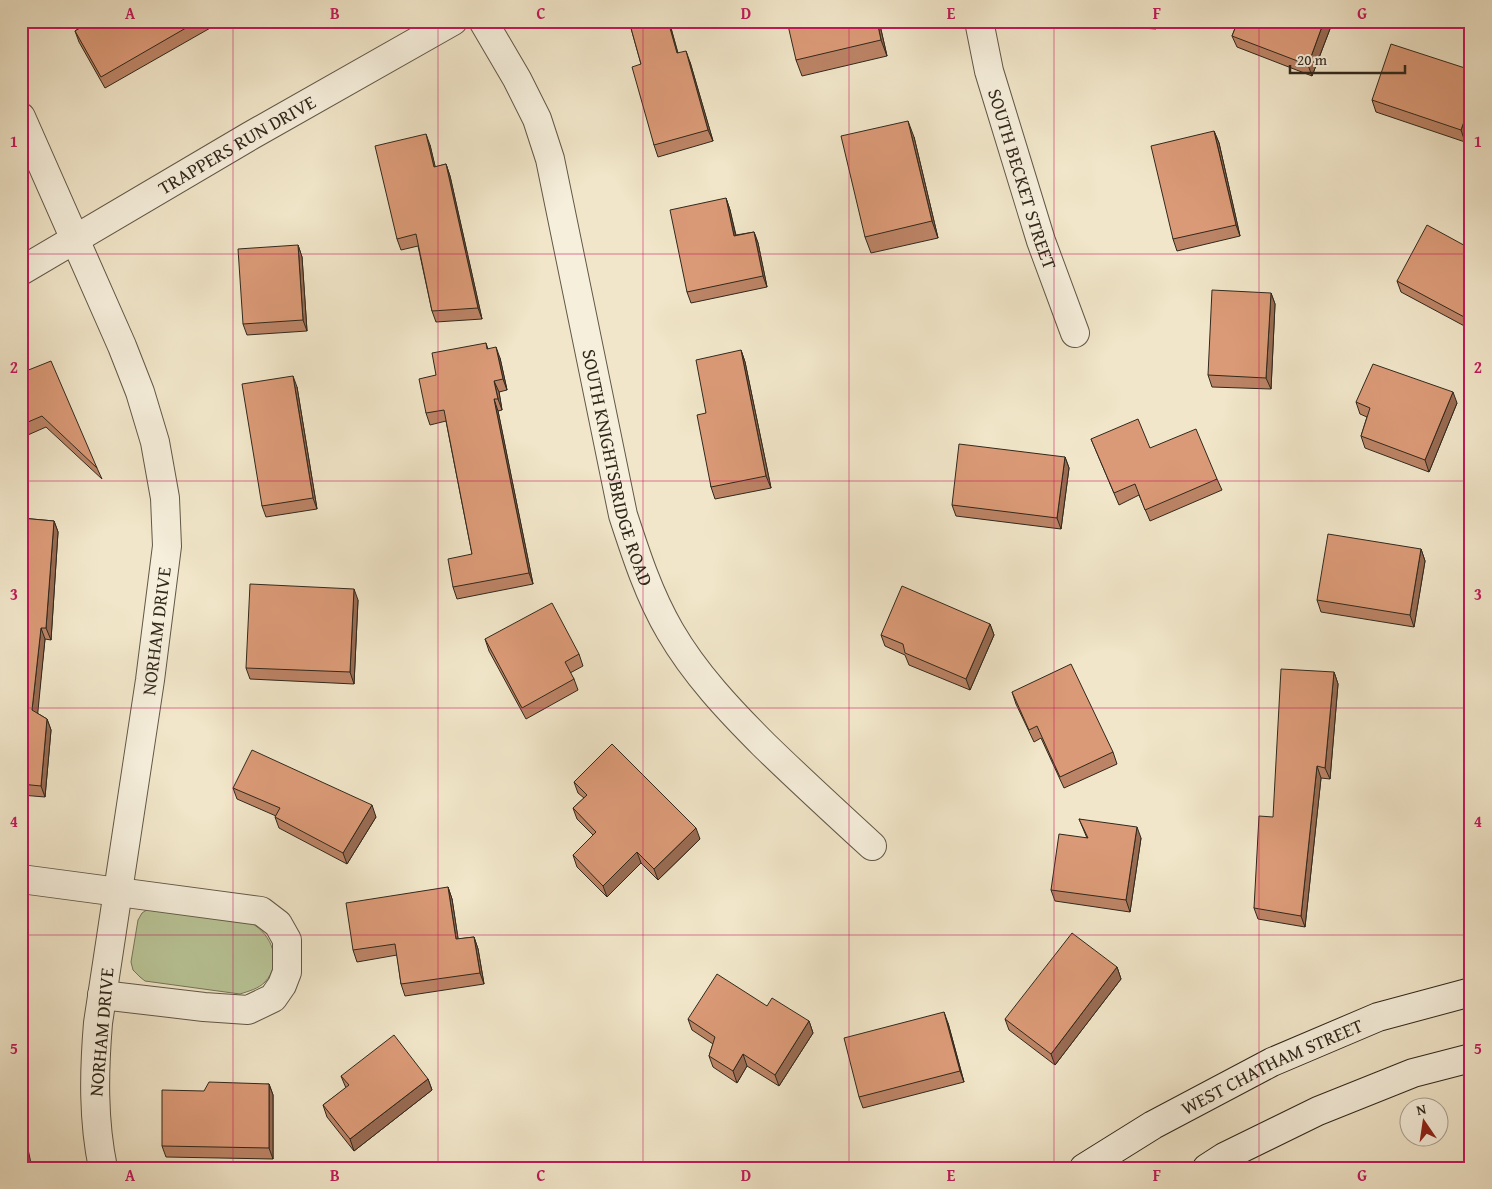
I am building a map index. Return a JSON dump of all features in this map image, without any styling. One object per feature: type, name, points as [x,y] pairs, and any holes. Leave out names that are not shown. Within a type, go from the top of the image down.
[{"type":"street","name":"TRAPPERS RUN DRIVE","points":[[21,270],[250,136],[453,21]]},
{"type":"street","name":"SOUTH KNIGHTSBRIDGE ROAD","points":[[483,21],[517,79],[537,119],[550,158],[623,515],[650,590],[670,631],[715,694],[814,794],[872,846]]},
{"type":"street","name":"SOUTH BECKET STREET","points":[[980,21],[989,71],[1040,241],[1075,334]]},
{"type":"street","name":"NORHAM DRIVE","points":[[21,118],[140,392],[155,442],[165,498],[167,546],[150,680],[102,995],[94,1065],[95,1109],[103,1168]]},
{"type":"street","points":[[21,880],[118,891],[261,911],[278,924],[287,940],[287,972],[282,986],[273,998],[248,1010],[204,1007],[102,995]]},
{"type":"street","name":"WEST CHATHAM STREET","points":[[1084,1168],[1153,1125],[1272,1062],[1378,1018],[1471,992]]},
{"type":"street","points":[[1207,1168],[1224,1157],[1318,1111],[1414,1073],[1471,1058]]},
{"type":"green space","points":[[148,909],[251,923],[265,934],[273,950],[273,966],[270,974],[265,982],[253,990],[240,994],[145,981],[133,970],[131,962],[138,920],[142,913]]},
{"type":"building","points":[[91,21],[198,21],[101,77],[75,31]]},
{"type":"building","points":[[629,21],[668,21],[677,53],[686,51],[708,130],[654,145],[632,67],[641,64]]},
{"type":"building","points":[[787,21],[877,21],[881,40],[796,60]]},
{"type":"building","points":[[1238,21],[1324,21],[1308,65],[1232,36]]},
{"type":"building","points":[[1391,44],[1471,70],[1471,102],[1461,130],[1372,100]]},
{"type":"building","points":[[908,121],[932,221],[865,237],[841,136]]},
{"type":"building","points":[[1214,131],[1236,225],[1173,239],[1151,146]]},
{"type":"building","points":[[426,134],[434,167],[446,164],[478,308],[432,311],[416,234],[397,239],[375,146]]},
{"type":"building","points":[[726,198],[734,236],[754,232],[763,276],[687,292],[670,210]]},
{"type":"building","points":[[1427,225],[1471,249],[1471,308],[1466,318],[1397,281]]},
{"type":"building","points":[[298,245],[303,320],[243,324],[238,249]]},
{"type":"building","points":[[1212,290],[1271,293],[1266,378],[1208,375]]},
{"type":"building","points":[[486,343],[487,349],[496,347],[503,379],[494,381],[498,399],[494,399],[529,573],[453,587],[448,559],[472,554],[444,410],[426,413],[419,379],[436,375],[432,353]]},
{"type":"building","points":[[741,350],[766,476],[711,487],[697,415],[706,413],[696,360]]},
{"type":"building","points":[[51,361],[97,468],[42,416],[21,425],[21,373]]},
{"type":"building","points":[[1373,364],[1453,392],[1425,460],[1361,436],[1370,408],[1356,402]]},
{"type":"building","points":[[293,376],[313,498],[262,506],[242,384]]},
{"type":"building","points":[[1138,419],[1150,448],[1196,429],[1217,479],[1145,510],[1135,484],[1114,493],[1091,439]]},
{"type":"building","points":[[959,444],[1065,457],[1057,518],[952,505]]},
{"type":"building","points":[[21,518],[54,521],[46,628],[41,628],[32,710],[47,719],[41,786],[21,784]]},
{"type":"building","points":[[1328,534],[1421,549],[1410,615],[1317,600]]},
{"type":"building","points":[[250,584],[354,589],[350,672],[246,668]]},
{"type":"building","points":[[902,586],[990,624],[966,679],[905,653],[903,644],[881,635]]},
{"type":"building","points":[[552,603],[579,654],[565,662],[574,679],[522,708],[485,639]]},
{"type":"building","points":[[1071,664],[1113,752],[1060,777],[1037,726],[1029,730],[1012,692]]},
{"type":"building","points":[[1281,669],[1334,672],[1325,768],[1317,766],[1301,916],[1254,908],[1259,816],[1273,817]]},
{"type":"building","points":[[612,744],[696,828],[654,869],[637,852],[603,886],[573,855],[596,832],[573,808],[587,795],[574,782]]},
{"type":"building","points":[[252,750],[372,805],[343,853],[275,817],[280,808],[233,788]]},
{"type":"building","points":[[1079,819],[1137,827],[1126,900],[1051,890],[1059,834],[1088,838]]},
{"type":"building","points":[[448,887],[456,939],[474,937],[480,973],[401,984],[395,944],[353,950],[346,903]]},
{"type":"building","points":[[1072,933],[1117,967],[1051,1054],[1005,1019]]},
{"type":"building","points":[[717,974],[767,1006],[772,998],[809,1021],[775,1075],[743,1054],[733,1071],[709,1056],[715,1037],[688,1019]]},
{"type":"building","points":[[944,1012],[960,1071],[859,1097],[844,1038]]},
{"type":"building","points":[[394,1035],[428,1079],[350,1139],[323,1105],[349,1085],[341,1076]]},
{"type":"building","points":[[209,1082],[269,1084],[269,1148],[162,1146],[162,1090],[204,1091]]},
{"type":"building","points":[[21,1138],[24,1138],[30,1168],[21,1168]]}]
